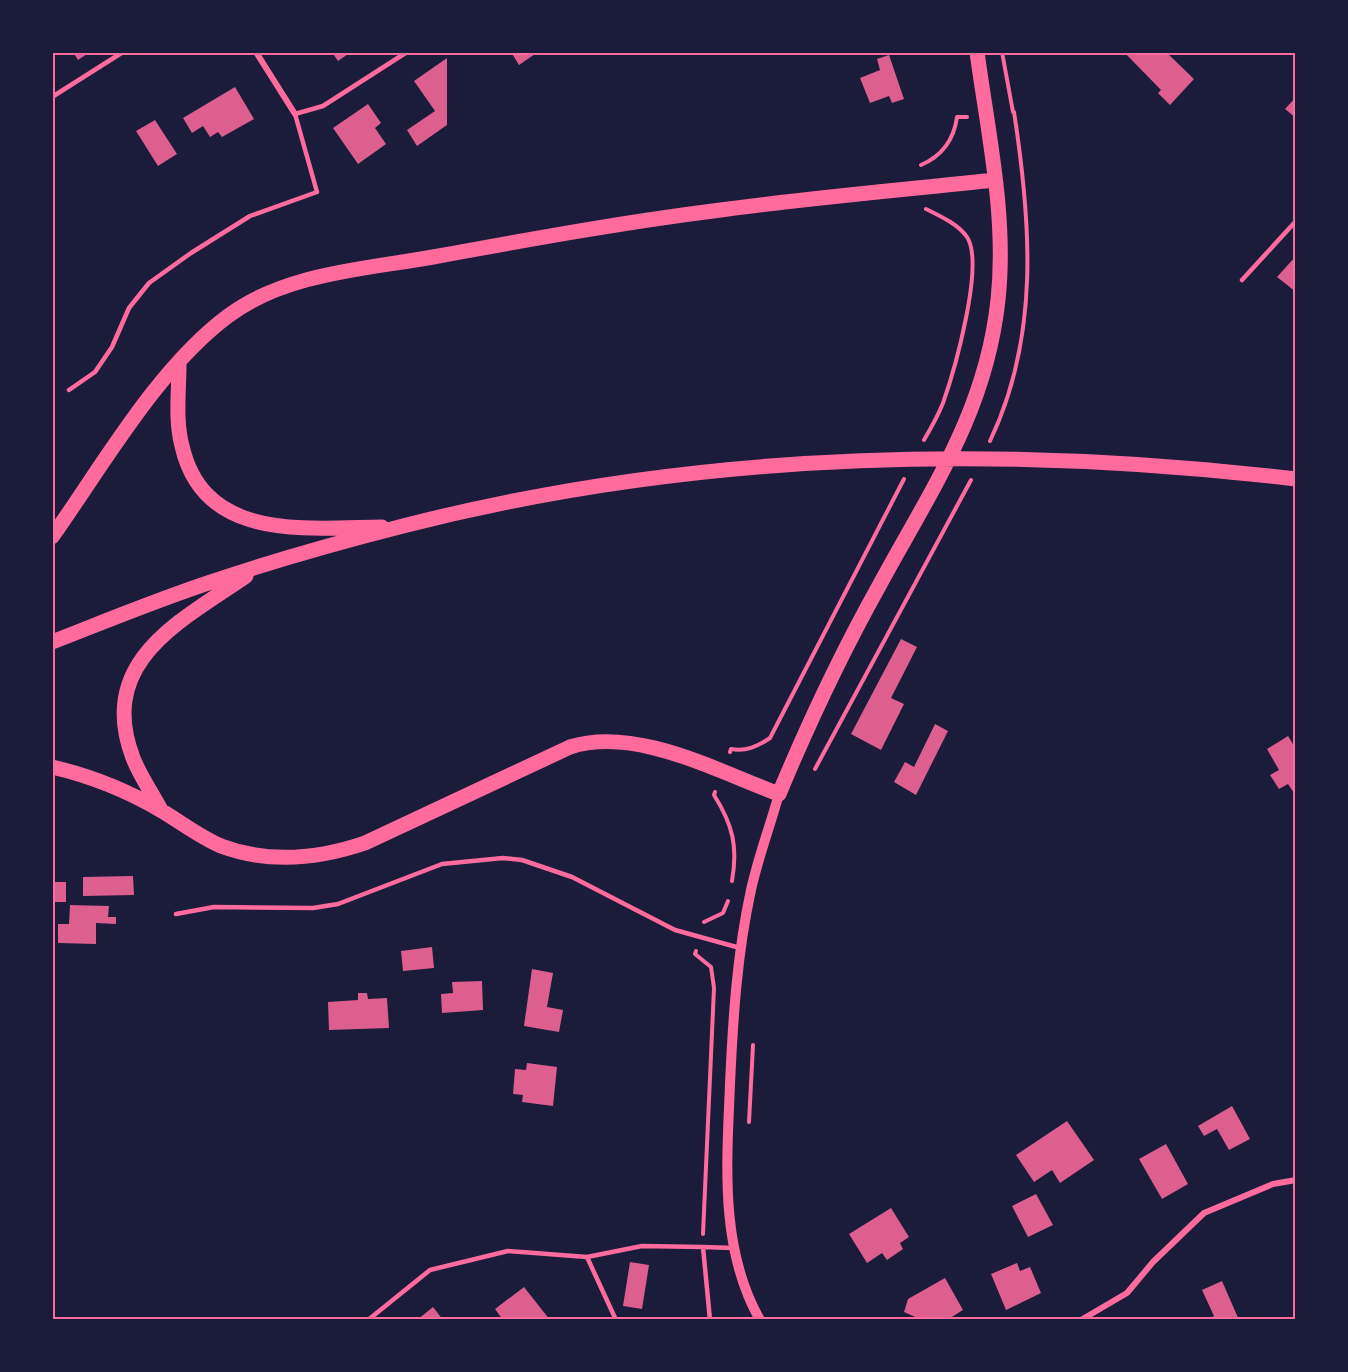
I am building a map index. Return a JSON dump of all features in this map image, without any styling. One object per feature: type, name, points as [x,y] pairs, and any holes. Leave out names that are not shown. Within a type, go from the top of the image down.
[{"type":"main road","points":[[52,766],[87,775],[161,810],[224,847],[259,855],[316,856],[365,843],[570,747],[597,740],[639,743],[779,794],[813,710],[839,658],[943,475],[970,416],[991,346],[998,299],[1000,232],[977,52]]},
{"type":"main road","points":[[52,537],[129,426],[204,336],[230,314],[276,290],[302,282],[573,231],[738,208],[995,180]]},
{"type":"main road","points":[[179,364],[178,423],[182,447],[197,482],[216,503],[245,520],[279,526],[403,526]]},
{"type":"main road","points":[[52,642],[212,582],[403,526],[489,506],[678,475],[864,458],[1029,458],[1167,465],[1296,479]]},
{"type":"main road","points":[[161,810],[134,758],[126,724],[128,692],[136,669],[146,651],[160,637],[259,567]]},
{"type":"street","points":[[256,52],[295,114]]},
{"type":"street","points":[[760,1320],[745,1288],[734,1248],[728,1201],[727,1160],[733,1022],[740,948],[751,887],[779,794]]},
{"type":"street","points":[[1081,1320],[1127,1293],[1153,1262],[1204,1213],[1273,1184],[1296,1180]]},
{"type":"lane","points":[[52,97],[123,52]]},
{"type":"lane","points":[[69,390],[95,372],[112,348],[129,308],[150,283],[190,253],[250,216],[317,192],[295,114],[323,106],[407,52]]},
{"type":"lane","points":[[1242,280],[1296,221]]},
{"type":"lane","points":[[176,914],[214,907],[313,908],[338,904],[442,864],[503,858],[522,860],[572,877],[675,930],[740,948]]},
{"type":"lane","points":[[368,1320],[430,1270],[508,1251],[587,1257],[642,1246],[734,1248]]},
{"type":"lane","points":[[703,1247],[710,1320]]},
{"type":"lane","points":[[587,1257],[616,1320]]},
{"type":"path","points":[[988,446],[1003,414],[1020,345],[1028,295],[1028,213],[1014,112]]},
{"type":"path","points":[[913,169],[943,152],[953,136],[957,117],[986,116]]},
{"type":"path","points":[[917,207],[927,209],[952,223],[966,237],[972,248],[966,314],[956,363],[942,406],[921,447]]},
{"type":"path","points":[[730,753],[731,749],[739,751],[754,747],[770,738],[905,477]]},
{"type":"path","points":[[814,771],[972,478]]},
{"type":"path","points":[[715,792],[714,795],[728,822],[737,854],[731,883]]},
{"type":"path","points":[[702,927],[703,922],[717,918],[723,913],[730,892]]},
{"type":"path","points":[[696,951],[695,954],[711,967],[714,988],[703,1247]]},
{"type":"path","points":[[749,1125],[753,1042]]},
{"type":"building","points":[[73,52],[90,52],[78,60]]},
{"type":"building","points":[[332,52],[351,52],[338,61]]},
{"type":"building","points":[[511,52],[538,52],[519,65]]},
{"type":"building","points":[[1124,52],[1166,52],[1194,79],[1170,105],[1158,93],[1161,90]]},
{"type":"building","points":[[889,55],[904,99],[892,103],[889,96],[870,103],[860,78],[880,70],[877,59]]},
{"type":"building","points":[[447,58],[447,125],[417,146],[407,130],[435,111],[414,81]]},
{"type":"building","points":[[235,87],[254,119],[222,137],[218,132],[210,137],[203,126],[192,133],[183,118]]},
{"type":"building","points":[[1296,97],[1296,118],[1285,109]]},
{"type":"building","points":[[368,104],[381,123],[375,128],[386,144],[358,164],[333,128]]},
{"type":"building","points":[[155,120],[177,154],[158,166],[136,131]]},
{"type":"building","points":[[1296,256],[1296,292],[1277,277]]},
{"type":"building","points":[[901,639],[917,647],[891,698],[904,704],[881,750],[851,734]]},
{"type":"building","points":[[935,724],[948,731],[916,795],[894,782],[905,762],[914,767]]},
{"type":"building","points":[[1288,736],[1296,749],[1296,796],[1288,784],[1279,789],[1270,775],[1279,770],[1267,749]]},
{"type":"building","points":[[133,876],[134,895],[83,896],[83,877]]},
{"type":"building","points":[[52,882],[66,882],[66,902],[52,902]]},
{"type":"building","points":[[70,905],[109,906],[108,917],[116,917],[116,924],[96,923],[96,944],[58,943],[58,924],[69,924]]},
{"type":"building","points":[[432,947],[434,968],[403,971],[401,951]]},
{"type":"building","points":[[532,969],[553,973],[547,1007],[563,1010],[559,1032],[524,1026]]},
{"type":"building","points":[[482,981],[483,1010],[442,1013],[441,994],[453,993],[452,982]]},
{"type":"building","points":[[358,993],[367,993],[368,999],[387,998],[389,1028],[329,1030],[328,1002],[358,1000]]},
{"type":"building","points":[[527,1063],[557,1067],[553,1106],[522,1102],[523,1095],[513,1094],[515,1069],[526,1070]]},
{"type":"building","points":[[1232,1106],[1250,1139],[1229,1150],[1217,1129],[1204,1136],[1198,1126]]},
{"type":"building","points":[[1067,1121],[1094,1160],[1060,1183],[1052,1170],[1034,1182],[1016,1155]]},
{"type":"building","points":[[1166,1144],[1188,1184],[1162,1199],[1139,1159]]},
{"type":"building","points":[[1036,1194],[1053,1225],[1028,1237],[1012,1206]]},
{"type":"building","points":[[891,1208],[909,1237],[900,1243],[903,1249],[887,1260],[882,1253],[867,1263],[849,1234]]},
{"type":"building","points":[[630,1262],[649,1265],[642,1309],[623,1306]]},
{"type":"building","points":[[1017,1263],[1020,1271],[1030,1267],[1041,1293],[1006,1310],[991,1274]]},
{"type":"building","points":[[945,1278],[963,1310],[947,1320],[922,1320],[904,1312],[908,1299]]},
{"type":"building","points":[[1222,1281],[1239,1320],[1207,1320],[1214,1316],[1202,1290]]},
{"type":"building","points":[[524,1287],[550,1320],[503,1320],[495,1309]]},
{"type":"building","points":[[433,1307],[443,1320],[417,1320]]}]
